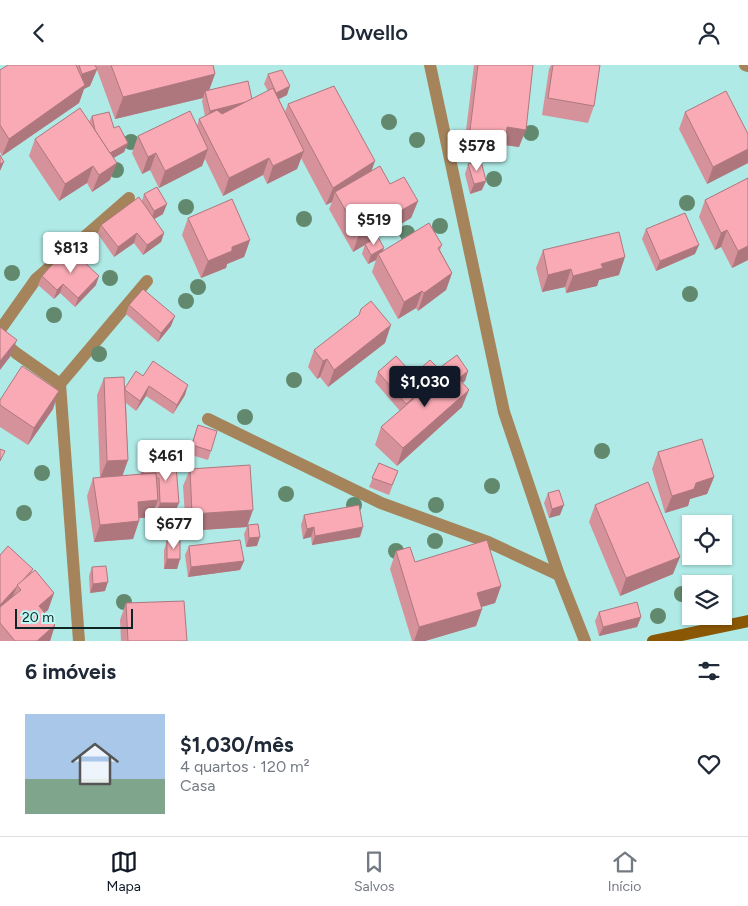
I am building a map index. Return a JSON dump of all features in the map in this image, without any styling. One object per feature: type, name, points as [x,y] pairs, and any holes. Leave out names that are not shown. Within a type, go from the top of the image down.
[{"type":"street","points":[[430,65],[504,412],[559,575],[585,641]]},
{"type":"street","points":[[0,330],[36,279],[129,198]]},
{"type":"street","points":[[79,641],[60,384],[147,281]]},
{"type":"street","points":[[0,339],[16,353],[60,384]]},
{"type":"street","points":[[208,419],[381,503],[488,542],[559,575]]},
{"type":"street","points":[[653,641],[748,621]]},
{"type":"building","points":[[8,65],[76,65],[85,85],[9,139],[0,125],[0,70]]},
{"type":"building","points":[[79,65],[95,65],[97,69],[82,74]]},
{"type":"building","points":[[111,65],[213,65],[215,74],[123,97]]},
{"type":"building","points":[[478,65],[533,65],[526,130],[507,127],[505,143],[469,138]]},
{"type":"building","points":[[553,65],[600,65],[594,106],[548,98]]},
{"type":"building","points":[[282,70],[290,86],[276,93],[268,74]]},
{"type":"building","points":[[248,81],[252,99],[210,111],[205,91]]},
{"type":"building","points":[[334,86],[375,161],[333,188],[288,104]]},
{"type":"building","points":[[273,88],[304,151],[273,166],[269,158],[229,178],[199,119],[217,110],[222,114]]},
{"type":"building","points":[[726,91],[748,134],[748,149],[713,167],[685,112]]},
{"type":"building","points":[[80,108],[117,163],[99,175],[93,166],[65,184],[35,139]]},
{"type":"building","points":[[190,111],[208,149],[165,171],[156,153],[148,157],[138,136]]},
{"type":"building","points":[[109,112],[114,128],[119,126],[128,143],[110,153],[95,130],[92,116]]},
{"type":"building","points":[[0,155],[4,162],[0,164]]},
{"type":"building","points":[[481,161],[486,181],[474,184],[468,164]]},
{"type":"building","points":[[380,166],[390,184],[404,177],[418,201],[359,234],[335,192]]},
{"type":"building","points":[[748,178],[748,246],[738,251],[727,230],[721,233],[705,200]]},
{"type":"building","points":[[157,187],[167,204],[154,211],[144,194]]},
{"type":"building","points":[[139,197],[164,233],[147,245],[137,233],[118,247],[101,225]]},
{"type":"building","points":[[232,199],[250,240],[232,247],[232,251],[208,261],[188,218]]},
{"type":"building","points":[[685,213],[699,245],[660,261],[646,229]]},
{"type":"building","points":[[429,223],[442,245],[438,248],[452,273],[424,293],[422,291],[404,302],[378,254]]},
{"type":"building","points":[[619,232],[625,257],[601,264],[603,268],[573,276],[571,269],[548,275],[543,250]]},
{"type":"building","points":[[378,237],[384,248],[371,255],[365,244]]},
{"type":"building","points":[[68,247],[99,276],[78,298],[63,284],[57,290],[42,276]]},
{"type":"building","points":[[143,289],[175,316],[161,333],[129,305]]},
{"type":"building","points":[[371,301],[391,325],[334,370],[327,359],[323,361],[314,350],[359,315],[361,309]]},
{"type":"building","points":[[0,327],[17,340],[0,361]]},
{"type":"building","points":[[457,355],[468,371],[458,379],[449,368],[446,371],[442,366]]},
{"type":"building","points":[[396,356],[425,388],[406,404],[378,372]]},
{"type":"building","points":[[430,360],[441,371],[434,378],[430,374],[428,376],[422,367]]},
{"type":"building","points":[[153,361],[188,385],[177,405],[149,386],[140,401],[125,390],[136,371],[143,376]]},
{"type":"building","points":[[22,366],[59,391],[34,428],[0,405],[0,400]]},
{"type":"building","points":[[449,368],[469,390],[403,448],[381,427]]},
{"type":"building","points":[[124,377],[128,460],[107,461],[104,378]]},
{"type":"building","points":[[198,425],[217,431],[211,451],[192,445]]},
{"type":"building","points":[[702,439],[714,477],[696,483],[694,489],[672,496],[658,452]]},
{"type":"building","points":[[0,449],[5,451],[0,461]]},
{"type":"building","points":[[379,463],[398,471],[392,485],[372,478]]},
{"type":"building","points":[[176,465],[179,503],[160,503],[159,478],[157,478],[156,473],[143,474],[143,467]]},
{"type":"building","points":[[250,465],[253,510],[192,514],[190,469]]},
{"type":"building","points":[[156,473],[158,500],[138,502],[139,521],[100,525],[93,478]]},
{"type":"building","points":[[648,482],[680,557],[626,578],[595,505]]},
{"type":"building","points":[[559,490],[564,505],[552,509],[548,493]]},
{"type":"building","points":[[359,505],[363,527],[315,536],[314,527],[307,529],[304,515]]},
{"type":"building","points":[[258,524],[260,537],[249,538],[248,525]]},
{"type":"building","points":[[240,540],[244,561],[191,567],[189,546]]},
{"type":"building","points":[[487,540],[501,586],[477,593],[482,609],[419,627],[396,551],[410,547],[415,562]]},
{"type":"building","points":[[167,541],[180,541],[180,559],[167,559]]},
{"type":"building","points":[[8,546],[33,569],[0,605],[0,555]]},
{"type":"building","points":[[106,566],[108,582],[93,584],[92,567]]},
{"type":"building","points":[[35,570],[54,593],[39,606],[55,625],[37,641],[15,641],[0,623],[0,607],[21,590],[17,585]]},
{"type":"building","points":[[184,601],[187,641],[128,641],[126,603]]},
{"type":"building","points":[[637,602],[641,617],[603,627],[599,612]]}]
